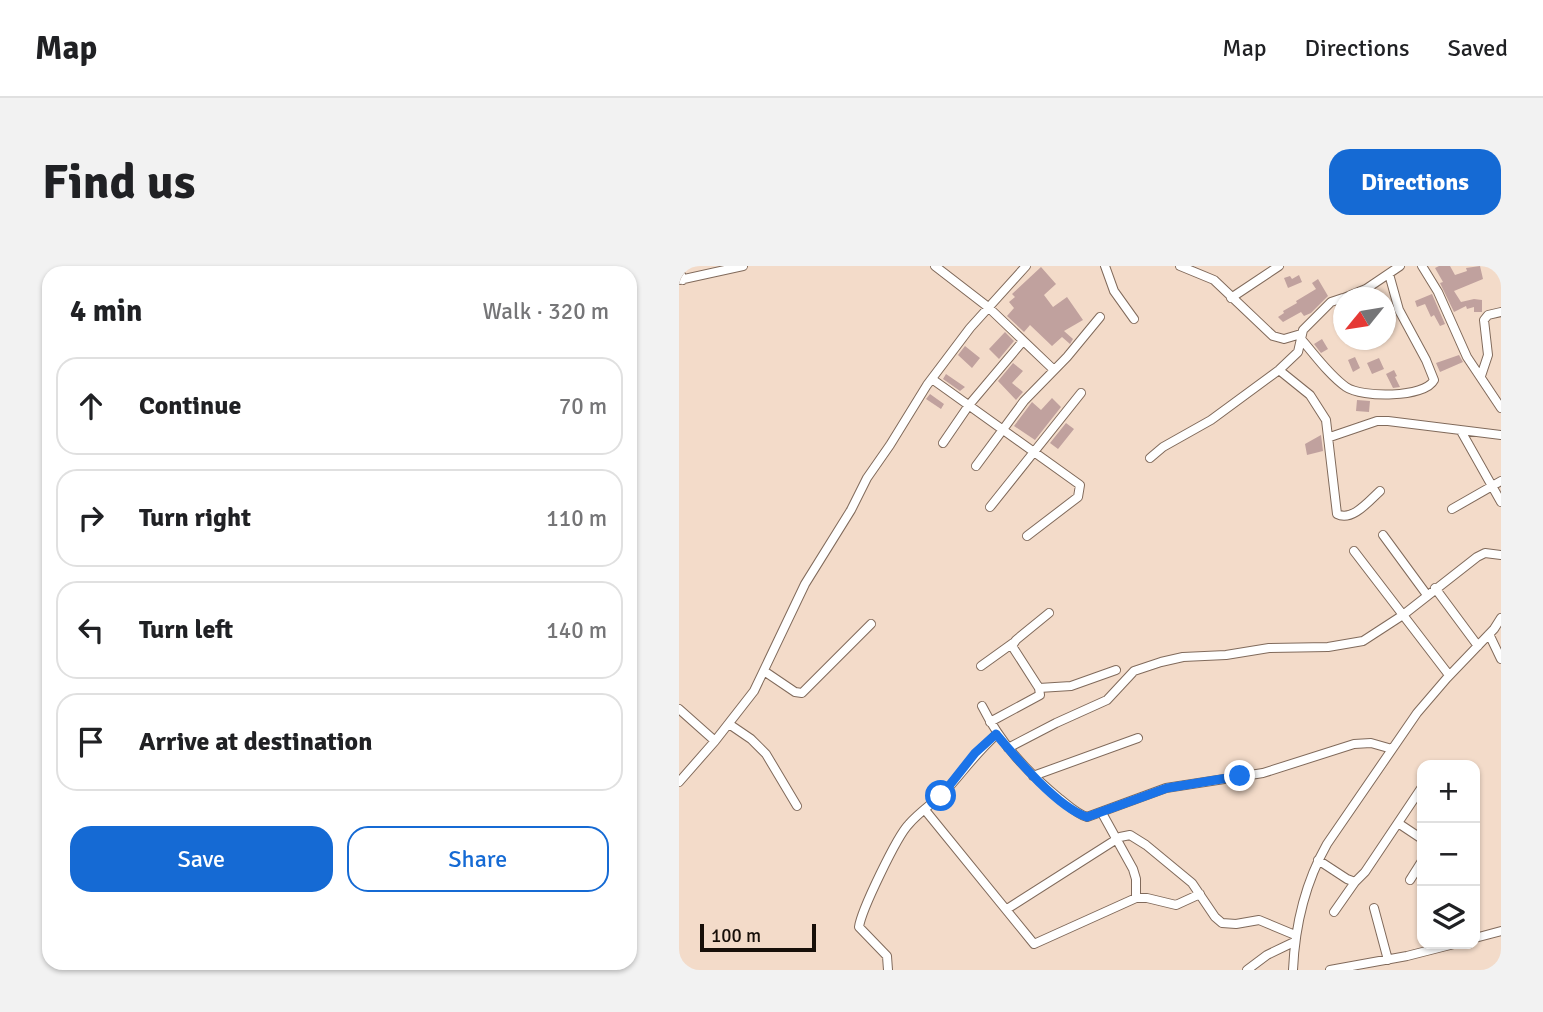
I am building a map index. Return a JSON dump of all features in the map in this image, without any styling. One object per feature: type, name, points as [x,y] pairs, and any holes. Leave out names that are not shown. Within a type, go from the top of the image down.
[{"type":"street","points":[[679,270],[681,280],[743,266]]},
{"type":"street","points":[[936,266],[988,307],[1054,370]]},
{"type":"street","points":[[679,782],[754,691],[805,584],[852,510],[867,478],[932,379],[988,307],[1026,266]]},
{"type":"street","points":[[1105,266],[1114,291],[1134,319]]},
{"type":"street","points":[[1180,266],[1210,277],[1273,336],[1284,339],[1301,337]]},
{"type":"street","points":[[1231,298],[1279,266]]},
{"type":"street","points":[[1369,287],[1401,266]]},
{"type":"street","points":[[1422,266],[1442,300],[1467,357],[1501,408]]},
{"type":"street","points":[[1301,337],[1350,389],[1391,394],[1417,391],[1431,385],[1434,380],[1429,366],[1399,310],[1389,274]]},
{"type":"street","points":[[1150,458],[1163,447],[1211,420],[1279,370],[1298,352],[1303,330],[1333,301]]},
{"type":"street","points":[[1481,376],[1488,355],[1484,320],[1488,315],[1501,312]]},
{"type":"street","points":[[976,466],[1002,428],[1100,317]]},
{"type":"street","points":[[943,443],[969,405],[1023,341]]},
{"type":"street","points":[[1279,370],[1317,403],[1327,419],[1337,514],[1349,516],[1380,491]]},
{"type":"street","points":[[932,379],[1077,481],[1081,489],[1078,497],[1027,536]]},
{"type":"street","points":[[990,507],[1081,393]]},
{"type":"street","points":[[1330,437],[1377,421],[1501,435]]},
{"type":"street","points":[[1461,431],[1501,502]]},
{"type":"street","points":[[1452,509],[1501,481]]},
{"type":"street","points":[[1383,535],[1427,595]]},
{"type":"street","points":[[1354,551],[1449,675]]},
{"type":"street","points":[[1008,748],[1107,699],[1140,668],[1189,656],[1226,655],[1278,647],[1328,647],[1363,641],[1403,615],[1481,555],[1501,555]]},
{"type":"street","points":[[1435,588],[1478,646]]},
{"type":"street","points":[[981,666],[1049,613]]},
{"type":"street","points":[[1293,970],[1294,938],[1306,890],[1318,860],[1337,828],[1417,713],[1501,618]]},
{"type":"street","points":[[764,671],[795,692],[801,693],[871,624]]},
{"type":"street","points":[[1489,634],[1501,659]]},
{"type":"street","points":[[990,722],[1040,695],[1039,688],[1013,650],[1013,643]]},
{"type":"street","points":[[1039,688],[1071,686],[1116,670]]},
{"type":"street","points":[[982,706],[996,734],[1033,776],[1083,816],[1091,817],[1167,788],[1263,773],[1354,744],[1371,743],[1392,749]]},
{"type":"street","points":[[679,709],[715,741]]},
{"type":"street","points":[[729,724],[751,739],[766,754],[797,806]]},
{"type":"street","points":[[888,970],[887,956],[862,932],[860,923],[910,822],[941,796],[975,753],[996,734]]},
{"type":"street","points":[[1033,776],[1138,738]]},
{"type":"street","points":[[1334,912],[1365,872],[1417,794]]},
{"type":"street","points":[[925,810],[1031,941],[1037,944],[1136,898],[1176,905],[1200,894]]},
{"type":"street","points":[[1101,813],[1136,879],[1136,898]]},
{"type":"street","points":[[1398,823],[1417,836]]},
{"type":"street","points":[[1007,909],[1117,840],[1130,835],[1192,883],[1222,923],[1236,924],[1259,920],[1294,938]]},
{"type":"street","points":[[1318,860],[1355,882]]},
{"type":"street","points":[[1410,880],[1417,869]]},
{"type":"street","points":[[1374,908],[1388,960]]},
{"type":"street","points":[[1480,937],[1501,931]]},
{"type":"street","points":[[1247,970],[1294,938]]},
{"type":"street","points":[[1330,970],[1433,949]]},
{"type":"building","points":[[1450,266],[1455,275],[1467,271],[1466,268],[1480,266],[1483,279],[1454,291],[1461,302],[1482,300],[1482,312],[1474,312],[1474,307],[1467,309],[1466,306],[1454,312],[1435,268]]},
{"type":"building","points":[[1041,267],[1056,284],[1044,295],[1053,307],[1067,297],[1083,320],[1064,331],[1073,339],[1070,344],[1062,337],[1052,346],[1030,325],[1024,332],[1007,316],[1014,308],[1009,302],[1015,297],[1012,294]]},
{"type":"building","points":[[1299,275],[1302,282],[1288,288],[1284,278],[1290,276],[1292,279]]},
{"type":"building","points":[[1318,279],[1328,296],[1311,313],[1304,316],[1301,312],[1283,322],[1278,317],[1297,303],[1296,301],[1316,289],[1312,283]]},
{"type":"building","points":[[1432,294],[1445,324],[1440,326],[1434,315],[1431,317],[1425,304],[1417,307],[1415,301]]},
{"type":"building","points":[[1005,332],[1014,341],[999,359],[989,349]]},
{"type":"building","points":[[1322,339],[1328,349],[1321,353],[1314,344]]},
{"type":"building","points":[[965,346],[980,358],[972,368],[958,355]]},
{"type":"building","points":[[1459,355],[1463,362],[1440,372],[1436,363]]},
{"type":"building","points":[[1355,357],[1360,368],[1353,372],[1348,360]]},
{"type":"building","points":[[1379,358],[1384,369],[1372,374],[1367,363]]},
{"type":"building","points":[[1013,363],[1023,371],[1012,383],[1023,392],[1016,400],[998,381]]},
{"type":"building","points":[[1394,370],[1400,387],[1393,388],[1386,374]]},
{"type":"building","points":[[946,374],[965,387],[960,391],[943,379]]},
{"type":"building","points":[[930,394],[944,404],[941,409],[926,399]]},
{"type":"building","points":[[1052,398],[1061,407],[1035,440],[1014,426],[1032,402],[1041,410]]},
{"type":"building","points":[[1357,400],[1370,401],[1369,412],[1356,411]]},
{"type":"building","points":[[1066,423],[1074,429],[1058,449],[1050,443]]},
{"type":"building","points":[[1321,435],[1323,451],[1307,455],[1305,444]]},
{"type":"route","points":[[941,796],[975,753],[996,734],[1028,772],[1075,811],[1087,817],[1174,786],[1240,776]]}]
